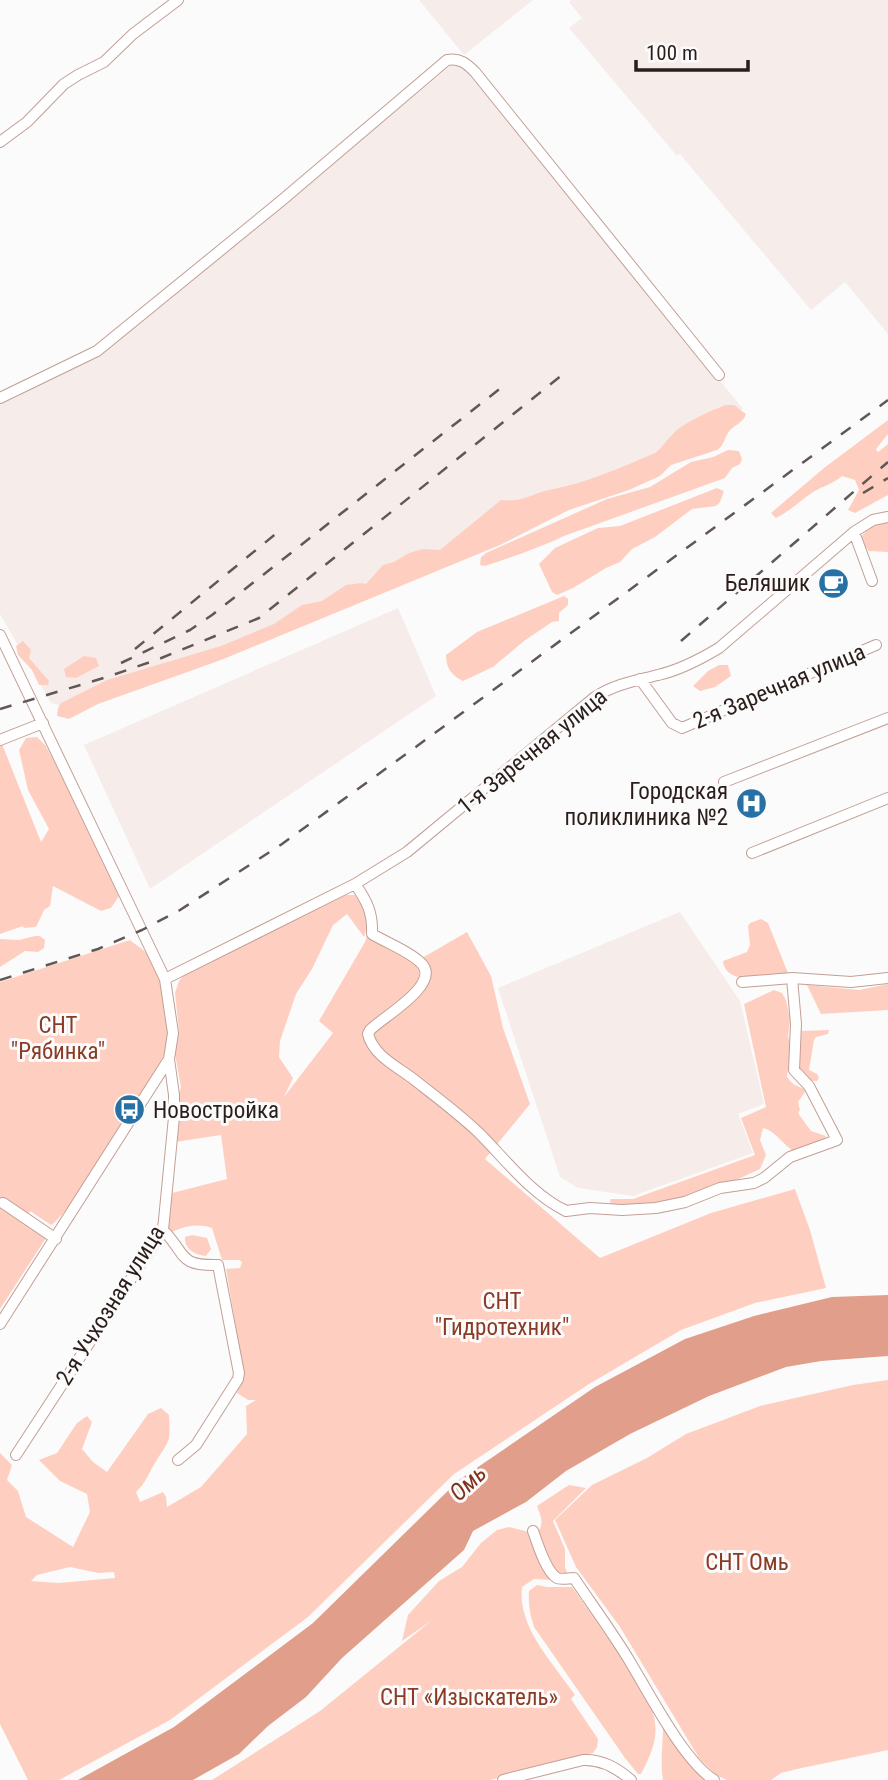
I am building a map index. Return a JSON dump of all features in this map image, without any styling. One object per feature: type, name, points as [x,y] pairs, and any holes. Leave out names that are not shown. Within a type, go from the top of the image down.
[{"type":"street","points":[[0,142],[27,122],[64,84],[104,62],[133,34],[178,0]]},
{"type":"street","points":[[0,397],[97,351],[281,201],[447,60],[457,59],[468,64],[475,72],[719,375]]},
{"type":"street","name":"1-я Заречная улица","points":[[165,979],[355,884],[407,852],[595,696],[614,686],[677,670],[697,662],[719,648],[854,532],[873,520],[888,517]]},
{"type":"street","points":[[854,532],[872,581]]},
{"type":"street","name":"2-я Учхозная улица","points":[[0,635],[165,979],[173,1033],[169,1059],[174,1116],[163,1230],[16,1455]]},
{"type":"street","name":"2-я Заречная улица","points":[[640,679],[672,723],[682,728],[876,645]]},
{"type":"street","points":[[724,782],[888,718]]},
{"type":"street","points":[[0,740],[43,723]]},
{"type":"street","points":[[752,853],[888,798]]},
{"type":"street","points":[[355,884],[372,914],[372,934],[418,960],[426,972],[423,985],[370,1030],[368,1034],[373,1049],[477,1131],[543,1196],[566,1211],[590,1208],[656,1208],[685,1202],[720,1188],[754,1183],[790,1157],[837,1140],[809,1086],[794,1070],[796,1024],[792,978]]},
{"type":"street","points":[[742,982],[792,978],[850,982],[888,978]]},
{"type":"street","points":[[0,1324],[169,1059]]},
{"type":"street","points":[[3,1203],[55,1239]]},
{"type":"street","points":[[163,1230],[185,1259],[202,1265],[218,1265],[239,1373],[197,1444],[178,1460]]},
{"type":"street","points":[[533,1531],[540,1551],[555,1576],[559,1579],[574,1578],[701,1772],[714,1780]]},
{"type":"street","points":[[503,1780],[593,1759],[612,1767],[631,1780]]},
{"type":"shaded area","points":[[419,0],[533,0],[464,55]]},
{"type":"shaded area","points":[[888,0],[888,334],[845,282],[811,310],[680,154],[677,156],[569,28],[582,18],[569,2]]},
{"type":"shaded area","points":[[453,64],[466,67],[743,409],[514,524],[75,709],[51,703],[0,614],[0,405],[103,352]]},
{"type":"shaded area","points":[[398,608],[436,696],[150,889],[84,745]]},
{"type":"shaded area","points":[[680,912],[740,1001],[764,1104],[738,1114],[753,1153],[633,1196],[578,1188],[560,1177],[498,988]]},
{"type":"green space","points":[[726,405],[734,405],[746,414],[730,430],[717,450],[671,465],[660,476],[629,490],[569,510],[500,545],[221,660],[98,704],[69,719],[57,716],[61,703],[107,680],[221,646],[274,624],[302,605],[322,601],[346,585],[366,584],[383,565],[409,553],[423,549],[440,550],[501,500],[521,499],[576,483],[655,453],[685,424]]},
{"type":"green space","points":[[888,420],[888,434],[876,449],[878,452],[888,444],[888,495],[855,513],[848,510],[859,490],[855,480],[842,476],[776,518],[771,513],[824,468]]},
{"type":"green space","points":[[728,450],[739,451],[742,459],[725,478],[515,556],[485,566],[480,565],[481,557],[486,553],[607,499],[650,487],[691,462]]},
{"type":"green space","points":[[717,488],[724,491],[716,506],[692,509],[655,537],[632,549],[620,562],[573,588],[557,595],[552,592],[539,564],[555,548],[598,528],[620,526]]},
{"type":"green space","points":[[888,522],[888,552],[869,551],[863,545],[862,536],[870,527]]},
{"type":"green space","points":[[564,596],[568,599],[568,605],[559,613],[559,621],[552,622],[524,641],[493,667],[463,681],[450,671],[446,655],[477,632]]},
{"type":"green space","points":[[23,641],[31,650],[29,658],[49,681],[48,685],[39,685],[32,670],[18,655],[16,646]]},
{"type":"green space","points":[[84,656],[96,658],[99,666],[76,678],[66,677],[64,669]]},
{"type":"green space","points":[[719,665],[728,665],[731,676],[715,687],[700,691],[693,686],[708,671]]},
{"type":"green space","points":[[37,737],[53,759],[119,896],[111,908],[101,911],[53,886],[50,906],[44,910],[36,927],[23,926],[0,934],[0,739],[41,842],[49,829],[28,790],[19,750],[26,738]]},
{"type":"green space","name":"СНТ \"Гидротехник\"","points":[[346,895],[355,895],[366,914],[364,937],[347,914],[333,925],[312,969],[296,994],[280,1041],[279,1057],[293,1078],[284,1097],[333,1033],[319,1021],[365,942],[370,928],[422,958],[467,932],[491,976],[503,1028],[530,1104],[485,1159],[600,1258],[711,1213],[795,1189],[826,1288],[755,1303],[681,1330],[589,1384],[454,1474],[308,1617],[170,1720],[59,1780],[28,1780],[0,1724],[0,1453],[12,1465],[7,1480],[18,1491],[26,1517],[73,1547],[90,1512],[87,1494],[60,1481],[39,1460],[57,1453],[77,1423],[87,1416],[92,1422],[82,1449],[93,1462],[107,1472],[148,1414],[161,1408],[169,1415],[168,1441],[145,1482],[136,1492],[140,1502],[163,1492],[167,1507],[201,1487],[247,1434],[246,1406],[256,1400],[248,1400],[237,1393],[243,1369],[226,1269],[240,1268],[242,1262],[222,1260],[212,1228],[191,1226],[170,1233],[166,1228],[172,1193],[227,1179],[221,1135],[175,1142],[177,1101],[181,1087],[175,1054],[179,1031],[175,993],[185,974]],"holes":[[[70,1567],[98,1573],[114,1572],[115,1578],[59,1583],[31,1581],[37,1575]]]},
{"type":"green space","points":[[761,919],[768,923],[788,973],[750,978],[732,975],[723,961],[747,952],[750,945],[748,926]]},
{"type":"green space","points":[[35,936],[45,940],[44,948],[38,952],[25,951],[0,967],[0,939],[19,940]]},
{"type":"green space","name":"СНТ \"Рябинка\"","points":[[130,940],[145,952],[159,975],[168,1013],[167,1050],[111,1144],[61,1216],[51,1225],[30,1211],[23,1223],[46,1238],[0,1309],[0,982]]},
{"type":"green space","points":[[888,984],[888,1010],[821,1014],[807,985],[859,990]]},
{"type":"green space","points":[[774,990],[782,993],[786,1000],[790,1019],[788,1036],[791,1048],[787,1077],[805,1092],[798,1102],[798,1113],[811,1131],[826,1136],[824,1139],[793,1151],[775,1134],[763,1128],[760,1140],[766,1155],[760,1169],[675,1201],[645,1206],[611,1206],[610,1199],[633,1199],[755,1155],[741,1118],[766,1107],[744,1004]]},
{"type":"green space","points":[[829,1030],[828,1034],[814,1040],[809,1070],[819,1078],[817,1081],[808,1080],[799,1071],[797,1063],[799,1031]]},
{"type":"green space","points":[[192,1235],[207,1238],[211,1249],[206,1256],[195,1253],[186,1245],[185,1237]]},
{"type":"green space","name":"СНТ Омь","points":[[888,1380],[888,1750],[781,1773],[771,1780],[727,1780],[716,1775],[699,1758],[620,1627],[576,1567],[555,1520],[592,1485],[647,1458],[686,1434],[760,1406]]},
{"type":"green space","name":"СНТ «Изыскатель»","points":[[569,1485],[586,1488],[553,1521],[565,1549],[568,1575],[552,1580],[534,1579],[522,1587],[522,1602],[531,1631],[575,1695],[571,1699],[598,1739],[593,1753],[490,1780],[212,1780],[320,1711],[431,1621],[402,1641],[408,1615],[439,1581],[462,1567],[481,1543],[497,1530],[509,1527],[529,1532],[538,1531],[542,1522],[537,1506]]},
{"type":"green space","points":[[537,1585],[572,1587],[643,1688],[653,1712],[656,1732],[641,1774],[638,1774],[625,1758],[534,1627],[529,1591]]},
{"type":"green space","points":[[663,1726],[708,1780],[663,1780]]},
{"type":"water","name":"Омь","points":[[888,1295],[888,1356],[821,1361],[786,1367],[709,1396],[630,1434],[566,1471],[526,1502],[473,1531],[464,1550],[342,1658],[306,1697],[268,1726],[239,1754],[193,1780],[78,1780],[174,1727],[313,1623],[459,1480],[595,1387],[685,1339],[754,1316],[832,1297]]},
{"type":"railway","points":[[0,709],[159,659],[259,618],[567,371]]},
{"type":"railway","points":[[121,663],[190,630],[212,615],[502,387]]},
{"type":"railway","points":[[0,980],[98,949],[142,930],[180,910],[282,844],[888,400]]},
{"type":"railway","points":[[681,641],[888,462]]},
{"type":"railway","points":[[863,493],[888,478]]},
{"type":"railway","points":[[135,649],[278,532]]},
{"type":"place","name":"Беляшик","points":[[833,583]]},
{"type":"place","name":"Городская поликлиника №2","points":[[751,804]]},
{"type":"place","name":"Новостройка","points":[[130,1110]]}]
